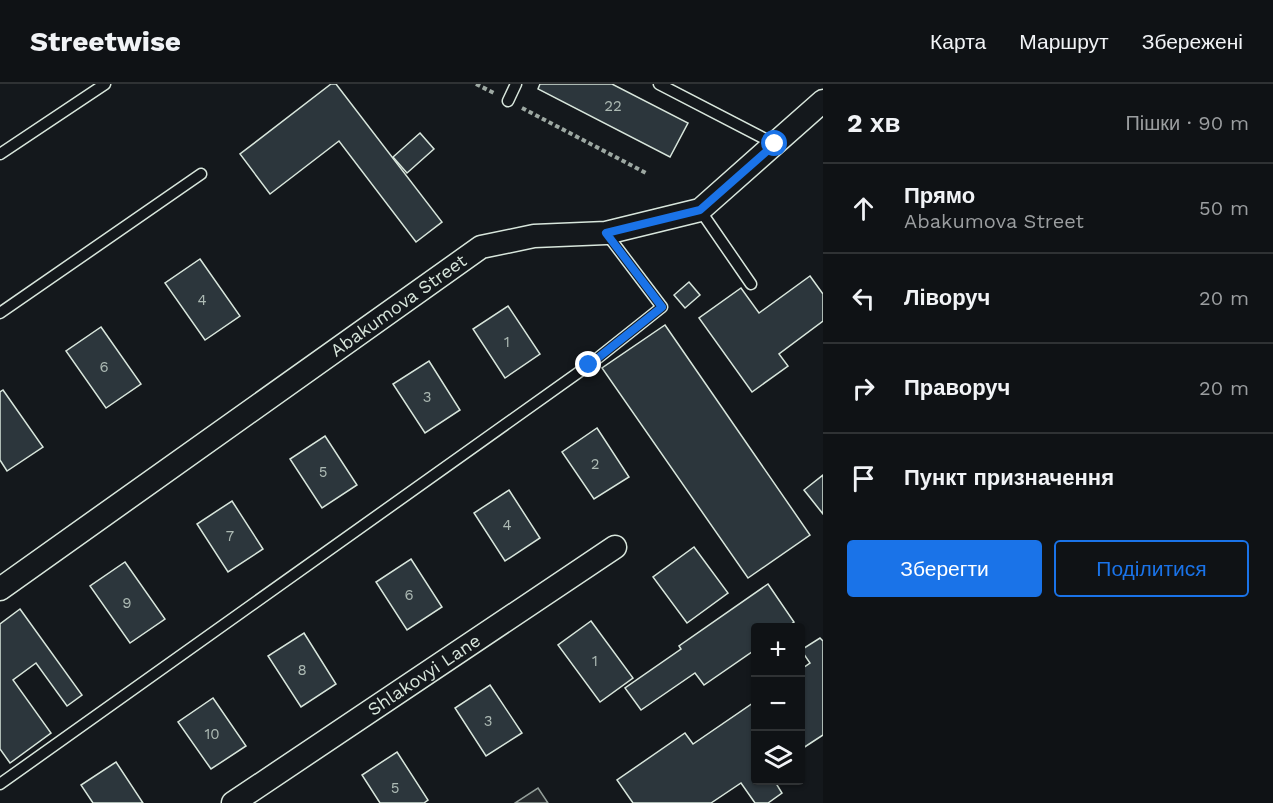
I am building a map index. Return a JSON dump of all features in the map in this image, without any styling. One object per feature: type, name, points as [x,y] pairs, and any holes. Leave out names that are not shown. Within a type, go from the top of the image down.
[{"type":"street","name":"Abakumova Street","points":[[0,589],[481,247],[534,236],[606,233],[700,210],[823,101]]},
{"type":"street","name":"Shlakovyi Lane","points":[[233,803],[615,547]]},
{"type":"lane","points":[[0,154],[105,84]]},
{"type":"lane","points":[[508,101],[516,84]]},
{"type":"lane","points":[[659,84],[775,144]]},
{"type":"lane","points":[[0,313],[201,174]]},
{"type":"lane","points":[[700,210],[751,284]]},
{"type":"lane","points":[[0,784],[589,365],[662,307],[606,233]]},
{"type":"path","points":[[476,84],[646,173]]},
{"type":"shaded area","points":[[538,788],[548,803],[515,803]]},
{"type":"building","points":[[331,84],[336,84],[442,222],[416,242],[339,141],[270,194],[240,154]]},
{"type":"building","points":[[540,84],[612,84],[688,123],[670,157],[538,89]]},
{"type":"building","points":[[420,133],[434,149],[407,173],[393,157]]},
{"type":"building","points":[[200,259],[240,316],[205,340],[165,283]]},
{"type":"building","points":[[810,276],[823,294],[823,321],[779,354],[788,366],[752,392],[699,318],[741,288],[759,313]]},
{"type":"building","points":[[689,282],[700,295],[685,308],[674,295]]},
{"type":"building","points":[[508,306],[540,354],[505,378],[473,329]]},
{"type":"building","points":[[665,325],[810,535],[748,578],[602,368]]},
{"type":"building","points":[[101,327],[141,384],[106,408],[66,351]]},
{"type":"building","points":[[429,361],[460,410],[425,433],[393,384]]},
{"type":"building","points":[[3,390],[43,447],[7,471],[0,460],[0,392]]},
{"type":"building","points":[[597,428],[629,477],[594,499],[562,452]]},
{"type":"building","points":[[325,436],[357,485],[322,508],[290,459]]},
{"type":"building","points":[[823,475],[823,514],[804,490]]},
{"type":"building","points":[[509,490],[540,538],[505,561],[474,513]]},
{"type":"building","points":[[232,501],[263,549],[228,572],[197,524]]},
{"type":"building","points":[[694,547],[728,593],[687,623],[653,577]]},
{"type":"building","points":[[411,559],[442,607],[407,630],[376,582]]},
{"type":"building","points":[[125,562],[165,619],[130,643],[90,586]]},
{"type":"building","points":[[768,584],[794,622],[751,623],[751,652],[704,685],[695,673],[641,710],[625,688],[681,649],[679,646]]},
{"type":"building","points":[[20,609],[82,695],[67,706],[36,663],[13,680],[51,733],[10,763],[0,749],[0,624]]},
{"type":"building","points":[[591,621],[633,678],[600,702],[558,645]]},
{"type":"building","points":[[304,633],[336,684],[301,707],[268,656]]},
{"type":"building","points":[[820,638],[823,641],[823,735],[805,747],[805,666],[810,663],[805,656],[805,647]]},
{"type":"building","points":[[490,685],[522,733],[486,756],[455,708]]},
{"type":"building","points":[[213,698],[246,746],[211,769],[178,722]]},
{"type":"building","points":[[751,704],[751,785],[777,785],[782,793],[768,803],[755,803],[741,783],[711,803],[633,803],[617,780],[685,733],[693,744]]},
{"type":"building","points":[[397,752],[428,800],[424,803],[380,803],[362,775]]},
{"type":"building","points":[[116,762],[143,803],[93,803],[81,785]]},
{"type":"route","points":[[589,365],[662,307],[606,233],[700,210],[775,144]]}]
